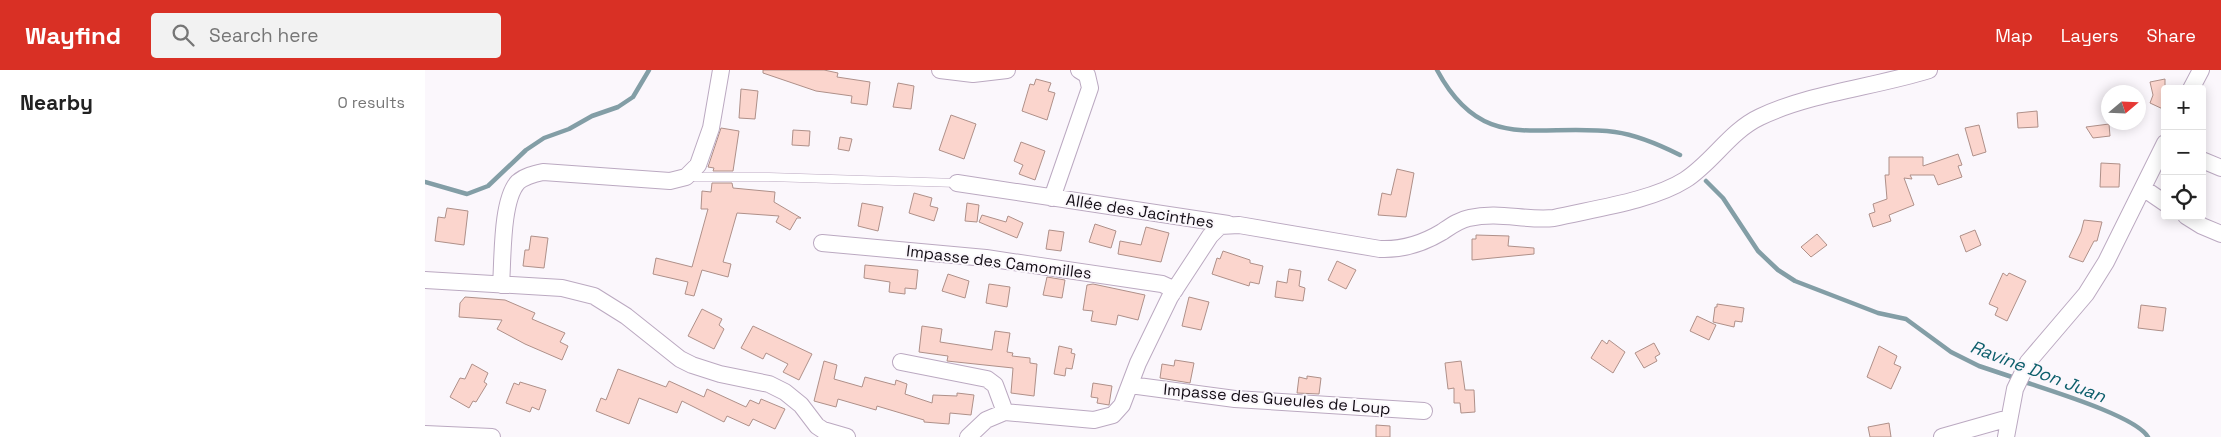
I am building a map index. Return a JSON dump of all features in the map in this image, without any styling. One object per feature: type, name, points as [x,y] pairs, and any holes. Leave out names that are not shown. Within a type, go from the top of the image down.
[{"type":"street","points":[[501,285],[507,204],[518,183],[524,178],[543,172],[670,181],[686,177],[698,165],[711,128],[721,70]]},
{"type":"street","points":[[940,70],[973,74],[1007,70]]},
{"type":"street","name":"Allée des Jacinthes","points":[[1053,198],[1090,88],[1087,76],[1079,70]]},
{"type":"street","name":"Allée des Jacinthes","points":[[957,183],[1396,250],[1427,240],[1450,225],[1467,219],[1489,215],[1542,219],[1554,218],[1665,191],[1686,179],[1743,129],[1759,118],[1808,100],[1894,81],[1929,70]]},
{"type":"street","points":[[2193,85],[2201,70]]},
{"type":"street","points":[[2006,437],[2015,389],[2027,362],[2086,294],[2106,262],[2161,151]]},
{"type":"street","points":[[2206,162],[2221,168]]},
{"type":"street","points":[[2143,188],[2161,200]]},
{"type":"street","points":[[2193,220],[2221,234]]},
{"type":"street","points":[[968,437],[986,420],[1005,412],[1095,420],[1106,419],[1113,415],[1122,405],[1138,363],[1175,290],[1215,230],[1228,224]]},
{"type":"street","name":"Impasse des Camomilles","points":[[822,243],[986,258],[1161,284],[1175,290]]},
{"type":"street","points":[[425,280],[562,288],[594,296],[626,316],[669,351],[686,362],[720,374],[769,384],[785,392],[801,404],[817,426],[829,435],[847,437]]},
{"type":"street","points":[[901,362],[987,379],[995,385],[1005,412]]},
{"type":"street","name":"Impasse des Gueules de Loup","points":[[1130,385],[1235,399],[1424,411]]},
{"type":"street","points":[[1942,437],[2009,418]]},
{"type":"street","points":[[425,434],[492,437]]},
{"type":"lane","points":[[686,177],[769,176],[957,183]]},
{"type":"building","points":[[763,70],[824,70],[838,73],[837,77],[870,82],[867,105],[851,103],[852,96],[816,91],[763,73]]},
{"type":"building","points":[[1036,79],[1051,83],[1048,91],[1055,93],[1047,120],[1022,111],[1030,84],[1034,85]]},
{"type":"building","points":[[2165,79],[2165,85],[2161,85],[2161,108],[2150,103],[2153,95],[2150,82]]},
{"type":"building","points":[[898,83],[914,86],[911,109],[893,107]]},
{"type":"building","points":[[741,89],[758,91],[755,119],[739,118]]},
{"type":"building","points":[[2037,111],[2038,127],[2018,128],[2017,113]]},
{"type":"building","points":[[951,115],[976,124],[964,159],[939,150]]},
{"type":"building","points":[[1979,125],[1986,152],[1973,156],[1965,128]]},
{"type":"building","points":[[2101,125],[2101,130],[2110,130],[2110,136],[2093,138],[2086,127]]},
{"type":"building","points":[[721,128],[739,131],[733,171],[713,171],[714,168],[708,167]]},
{"type":"building","points":[[793,130],[810,131],[809,146],[792,145]]},
{"type":"building","points":[[840,137],[852,139],[849,151],[838,149]]},
{"type":"building","points":[[1021,142],[1045,151],[1035,180],[1019,174],[1023,165],[1014,161]]},
{"type":"building","points":[[1958,154],[1962,165],[1958,166],[1962,177],[1938,185],[1934,175],[1910,175],[1912,179],[1904,178],[1914,205],[1889,215],[1891,221],[1873,227],[1869,214],[1875,212],[1873,204],[1887,199],[1885,175],[1889,175],[1889,157],[1923,157],[1923,166]]},
{"type":"building","points":[[2101,163],[2120,164],[2119,187],[2100,187]]},
{"type":"building","points":[[1397,169],[1414,173],[1406,217],[1378,215],[1382,193],[1391,195]]},
{"type":"building","points":[[712,183],[732,183],[733,188],[775,192],[774,202],[801,218],[797,218],[790,230],[776,222],[779,216],[737,213],[723,262],[731,264],[728,277],[702,270],[694,296],[685,294],[688,282],[653,274],[656,258],[692,267],[708,209],[701,209],[702,191],[711,192]]},
{"type":"building","points":[[914,193],[932,198],[930,206],[938,208],[934,221],[909,213]]},
{"type":"building","points":[[862,203],[883,207],[878,231],[858,226]]},
{"type":"building","points":[[967,203],[979,205],[977,222],[965,221]]},
{"type":"building","points":[[447,208],[468,211],[464,245],[435,241],[438,217],[445,218]]},
{"type":"building","points":[[982,215],[1006,222],[1008,216],[1023,223],[1017,238],[979,222]]},
{"type":"building","points":[[2084,220],[2102,222],[2097,241],[2094,241],[2083,262],[2069,257],[2081,232]]},
{"type":"building","points":[[1095,224],[1116,231],[1111,248],[1089,242]]},
{"type":"building","points":[[1146,227],[1169,233],[1161,262],[1118,254],[1120,241],[1141,245]]},
{"type":"building","points":[[1049,230],[1064,232],[1061,251],[1046,249]]},
{"type":"building","points":[[1975,230],[1981,245],[1966,252],[1960,236]]},
{"type":"building","points":[[1817,234],[1827,245],[1811,257],[1801,247]]},
{"type":"building","points":[[1476,235],[1509,236],[1508,246],[1534,248],[1534,254],[1472,260],[1472,239],[1476,239]]},
{"type":"building","points":[[531,236],[548,238],[544,268],[523,266],[525,250],[529,250]]},
{"type":"building","points":[[1223,251],[1250,260],[1250,263],[1263,266],[1259,284],[1250,282],[1249,286],[1212,274],[1217,258],[1220,259]]},
{"type":"building","points":[[1337,261],[1356,270],[1346,289],[1328,280]]},
{"type":"building","points":[[865,265],[918,270],[916,289],[905,288],[905,294],[889,292],[890,282],[864,278]]},
{"type":"building","points":[[1289,269],[1301,271],[1299,286],[1305,288],[1303,301],[1275,297],[1277,281],[1287,283]]},
{"type":"building","points":[[2003,273],[2007,276],[2009,273],[2026,281],[2007,321],[1995,315],[1998,308],[1989,304]]},
{"type":"building","points":[[948,274],[969,281],[965,298],[942,291]]},
{"type":"building","points":[[1047,277],[1065,280],[1062,298],[1043,295]]},
{"type":"building","points":[[989,284],[1010,287],[1007,307],[986,303]]},
{"type":"building","points":[[1093,284],[1145,295],[1138,320],[1118,315],[1116,325],[1091,321],[1093,311],[1083,310],[1087,285]]},
{"type":"building","points":[[465,297],[505,300],[535,313],[532,319],[565,333],[560,342],[568,346],[562,360],[497,329],[502,320],[459,317],[460,303]]},
{"type":"building","points":[[1189,297],[1209,302],[1201,330],[1182,326]]},
{"type":"building","points":[[1717,304],[1744,308],[1742,322],[1735,321],[1734,327],[1713,322]]},
{"type":"building","points":[[2141,305],[2166,308],[2163,331],[2138,328]]},
{"type":"building","points":[[702,309],[722,319],[719,325],[724,329],[714,349],[688,336]]},
{"type":"building","points":[[1697,316],[1716,325],[1709,340],[1690,331]]},
{"type":"building","points":[[753,326],[812,354],[799,380],[783,372],[788,364],[766,353],[763,359],[741,348]]},
{"type":"building","points":[[922,326],[942,329],[940,342],[992,350],[995,331],[1010,333],[1007,352],[1013,353],[1012,356],[1030,358],[1030,363],[1037,364],[1034,396],[1011,393],[1013,368],[947,361],[948,356],[919,352]]},
{"type":"building","points":[[1602,340],[1607,344],[1609,340],[1625,352],[1613,373],[1591,358]]},
{"type":"building","points":[[1654,343],[1660,354],[1655,357],[1657,361],[1644,368],[1635,353]]},
{"type":"building","points":[[1059,346],[1072,349],[1071,353],[1075,354],[1072,369],[1066,368],[1065,376],[1054,374]]},
{"type":"building","points":[[1879,346],[1897,356],[1894,364],[1901,367],[1891,389],[1867,377]]},
{"type":"building","points":[[1175,360],[1194,363],[1190,383],[1160,378],[1162,364],[1174,366]]},
{"type":"building","points":[[824,361],[837,365],[834,379],[862,387],[865,377],[895,385],[896,380],[907,384],[905,394],[932,403],[933,395],[957,396],[957,393],[974,395],[971,415],[950,413],[949,424],[924,422],[924,420],[877,406],[876,410],[838,399],[836,407],[814,401]]},
{"type":"building","points":[[1461,361],[1465,390],[1474,390],[1475,412],[1461,413],[1460,403],[1454,403],[1454,388],[1448,389],[1445,363]]},
{"type":"building","points":[[472,364],[488,373],[484,382],[487,384],[476,402],[473,401],[469,408],[450,397],[460,378],[465,379]]},
{"type":"building","points":[[618,369],[666,387],[669,381],[704,397],[707,389],[746,407],[750,400],[759,404],[761,399],[785,409],[775,429],[753,419],[749,426],[727,416],[724,422],[682,401],[677,413],[639,398],[629,424],[596,411],[601,398],[606,400]]},
{"type":"building","points":[[1307,376],[1321,378],[1319,394],[1297,393],[1299,377],[1307,379]]},
{"type":"building","points":[[520,382],[546,390],[539,410],[532,407],[530,412],[506,403],[514,383],[519,385]]},
{"type":"building","points":[[1093,383],[1112,386],[1109,405],[1097,403],[1098,398],[1091,397]]},
{"type":"building","points":[[1889,423],[1891,437],[1870,437],[1868,427]]},
{"type":"building","points":[[1376,425],[1390,426],[1390,437],[1376,437]]},
{"type":"waterway","name":"Ravine Don Juan","points":[[425,182],[467,194],[488,186],[526,150],[544,138],[569,129],[592,116],[618,107],[633,97],[649,70]]},
{"type":"waterway","name":"Ravine Don Juan","points":[[1437,70],[1455,97],[1473,115],[1493,125],[1514,130],[1615,132],[1632,135],[1680,155]]},
{"type":"waterway","name":"Ravine Don Juan","points":[[1706,181],[1723,198],[1758,251],[1778,270],[1795,281],[1878,313],[1906,319],[1951,352],[1979,366],[2015,378]]},
{"type":"waterway","name":"Ravine Don Juan","points":[[2022,381],[2110,412],[2140,429],[2148,437]]}]
